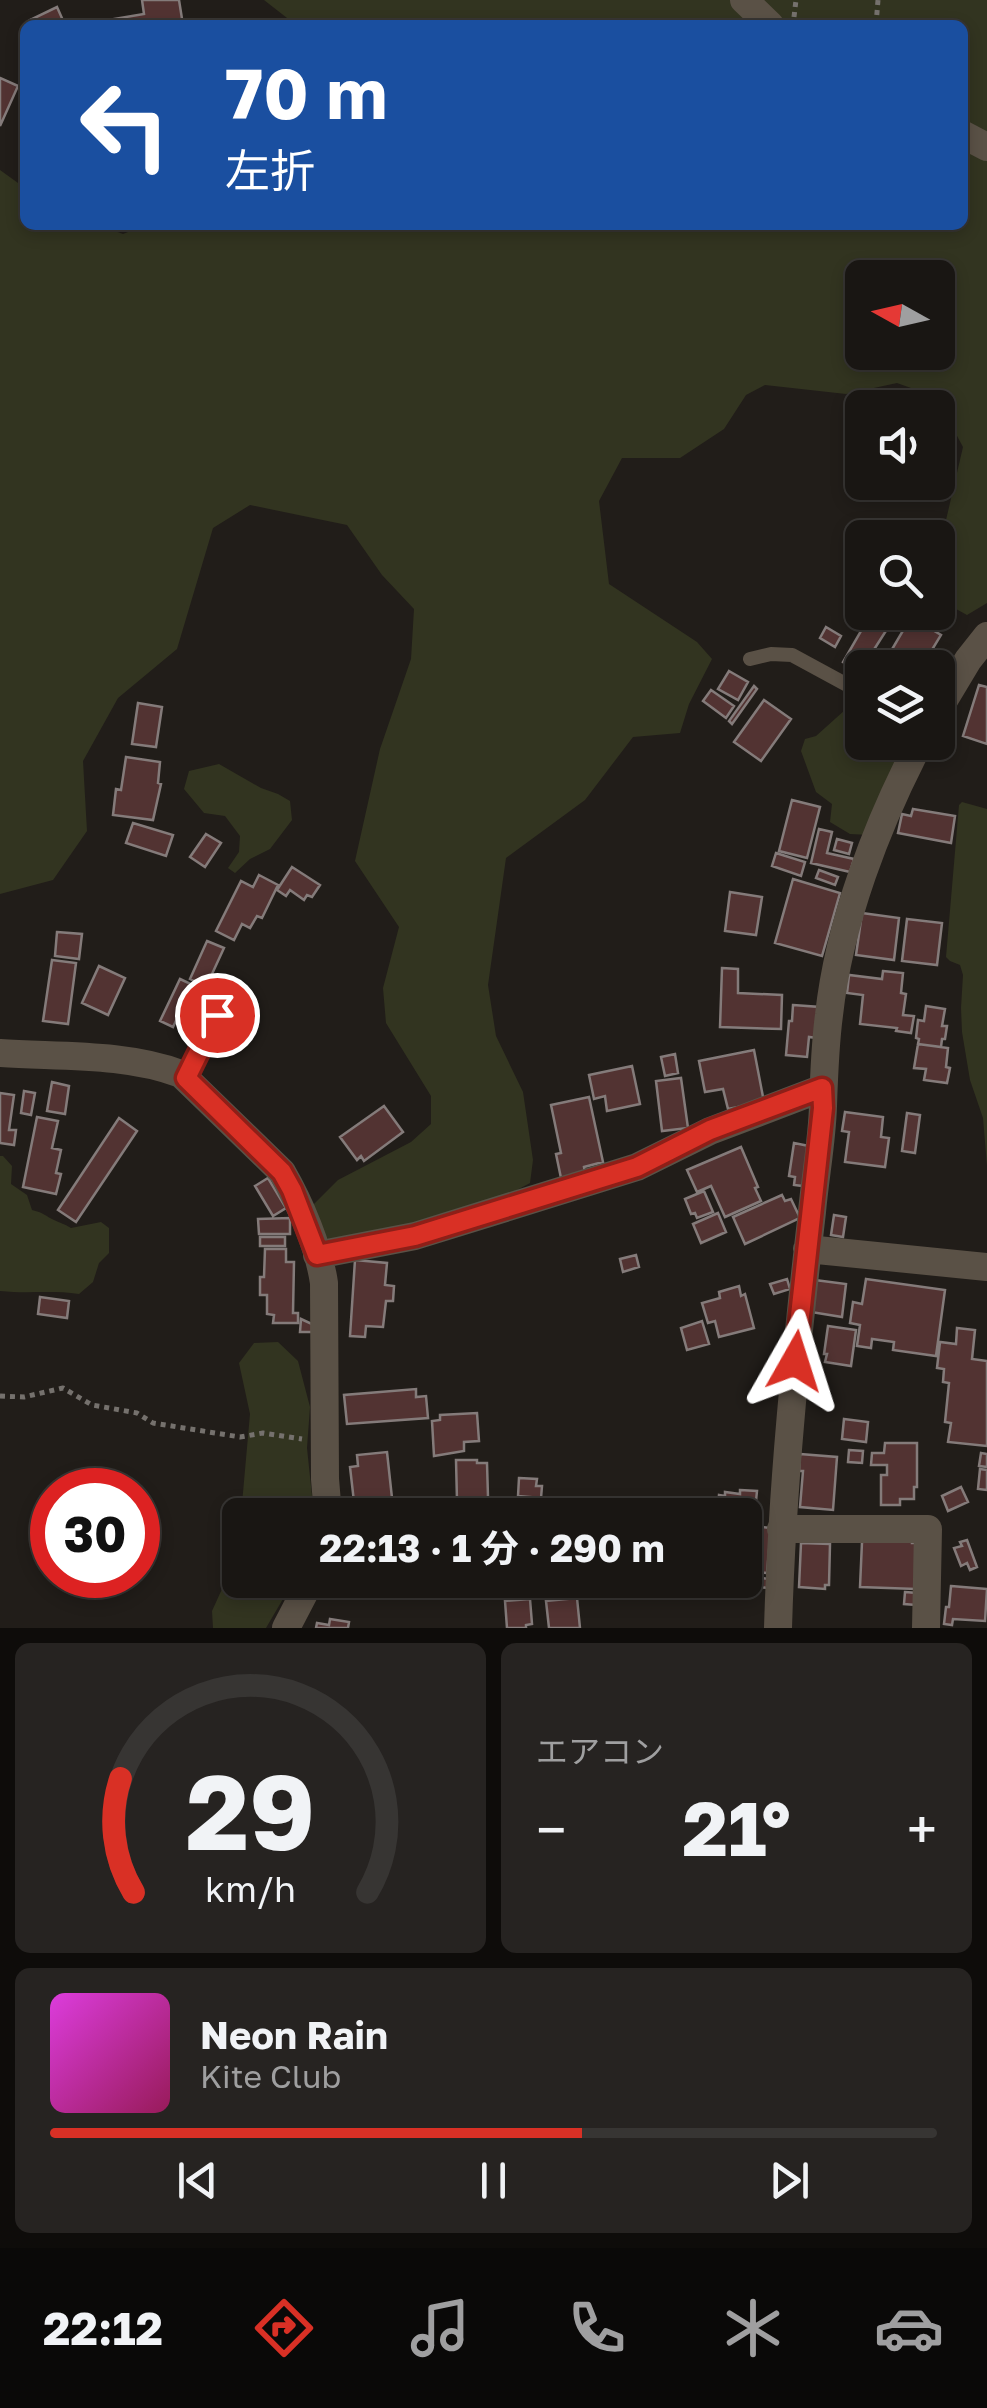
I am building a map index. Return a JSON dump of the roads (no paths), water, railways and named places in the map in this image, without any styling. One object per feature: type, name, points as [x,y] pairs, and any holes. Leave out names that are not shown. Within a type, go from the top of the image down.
[{"type":"street","points":[[744,0],[765,20]]},
{"type":"street","points":[[955,690],[978,664],[987,636]]},
{"type":"street","points":[[778,1628],[781,1529],[795,1361],[836,968],[851,910],[912,760]]},
{"type":"street","points":[[0,1053],[168,1069],[186,1078],[282,1172],[317,1255],[324,1283],[327,1498]]},
{"type":"street","points":[[317,1255],[415,1236],[637,1167],[710,1130],[822,1088]]},
{"type":"street","points":[[808,1248],[987,1267]]},
{"type":"street","points":[[781,1529],[928,1528],[926,1628]]},
{"type":"street","points":[[286,1628],[301,1598]]},
{"type":"lane","points":[[750,658],[792,655],[845,684]]},
{"type":"lane","points":[[186,1078],[228,995]]}]
